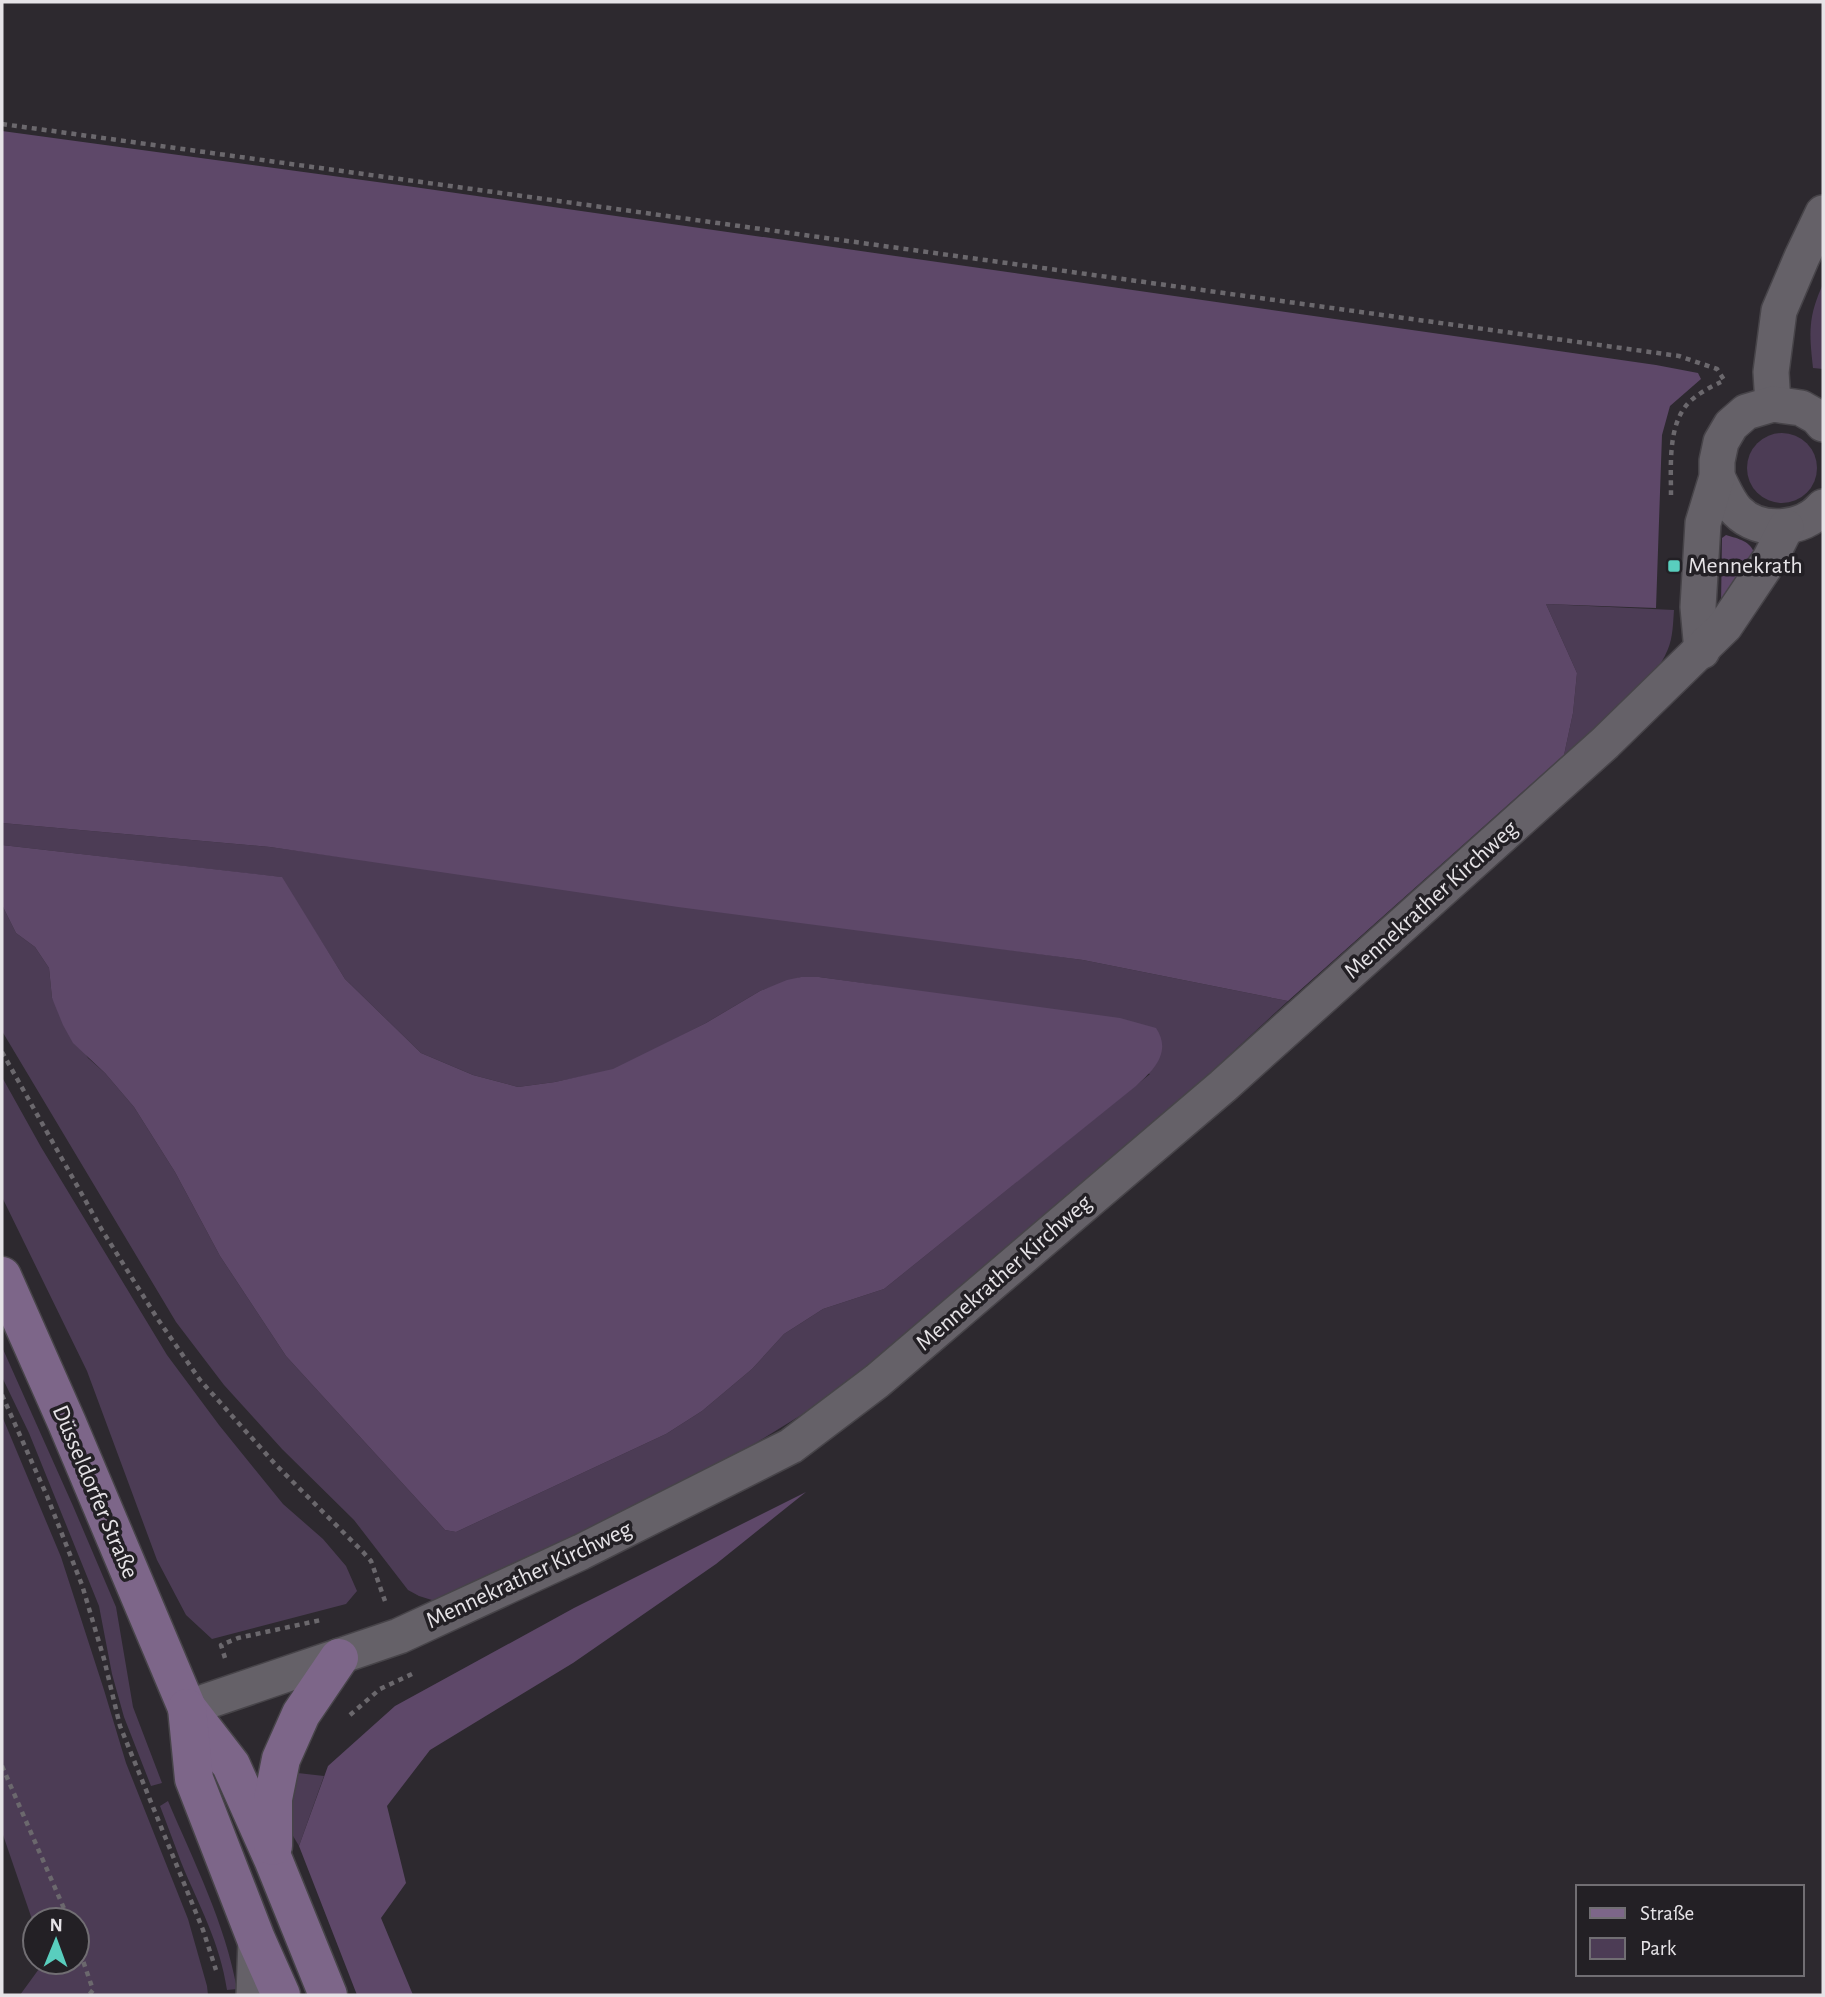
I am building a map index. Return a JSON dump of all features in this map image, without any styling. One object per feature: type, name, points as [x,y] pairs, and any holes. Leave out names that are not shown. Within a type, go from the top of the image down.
[{"type":"main road","name":"Düsseldorfer Straße","points":[[2,1276],[187,1708],[231,1765],[273,1859],[328,1995]]},
{"type":"main road","points":[[273,1859],[273,1799],[281,1759],[301,1714],[339,1658]]},
{"type":"main road","name":"Düsseldorfer Straße","points":[[187,1708],[194,1779],[256,1940],[281,1995]]},
{"type":"street","points":[[1760,408],[1771,372],[1779,311],[1823,213]]},
{"type":"street","points":[[1702,651],[1698,607],[1703,523],[1717,477],[1721,442],[1731,425],[1760,408],[1801,408],[1821,420]]},
{"type":"street","points":[[1717,477],[1736,510],[1765,526],[1786,527],[1801,523],[1823,507]]},
{"type":"street","name":"Mennekrather Kirchweg","points":[[187,1708],[399,1636],[581,1552],[791,1446],[877,1381],[1223,1086],[1605,743],[1725,626],[1770,559],[1786,527]]},
{"type":"street","points":[[254,1995],[256,1940]]},
{"type":"path","points":[[2,124],[1679,356],[1717,369],[1760,408]]},
{"type":"path","points":[[2,1052],[102,1230],[157,1318],[200,1380],[276,1465],[370,1561],[399,1636]]},
{"type":"path","points":[[2,1395],[82,1584],[120,1726],[203,1930],[219,1980]]},
{"type":"path","points":[[345,1719],[380,1689],[417,1671]]},
{"type":"path","points":[[2,1766],[63,1906]]},
{"type":"path","points":[[150,1799],[194,1779]]},
{"type":"path","points":[[88,1976],[93,1990],[89,1995]]},
{"type":"green space","points":[[1823,284],[1823,369],[1813,368],[1810,334],[1812,316]]},
{"type":"green space","points":[[1782,433],[1807,443],[1817,468],[1807,493],[1782,503],[1757,493],[1747,468],[1757,443]]},
{"type":"green space","points":[[1546,604],[1674,610],[1670,644],[1661,664],[1637,692],[1564,755],[1573,713],[1577,673]]},
{"type":"green space","points":[[2,823],[270,847],[1083,960],[1288,1001],[1184,1097],[853,1383],[725,1462],[609,1522],[435,1601],[408,1590],[354,1520],[282,1449],[224,1385],[176,1322],[2,1031],[2,905],[16,933],[35,947],[49,968],[52,998],[88,1058],[105,1073],[134,1107],[175,1172],[220,1256],[286,1356],[445,1530],[456,1532],[666,1434],[702,1411],[752,1369],[784,1334],[823,1309],[884,1289],[1150,1074],[876,985],[801,977],[760,991],[706,1023],[613,1070],[518,1087],[473,1075],[421,1053],[345,979],[281,877],[2,845]]},
{"type":"green space","points":[[2,1077],[41,1147],[167,1355],[283,1504],[323,1539],[346,1566],[357,1591],[346,1604],[212,1639],[186,1615],[157,1560],[87,1371],[2,1197]]},
{"type":"green space","points":[[2,1347],[116,1607],[133,1707],[162,1783],[151,1786],[124,1717],[112,1674],[99,1606],[29,1433],[2,1377]]},
{"type":"green space","points":[[2,1416],[61,1557],[126,1763],[188,1919],[208,1995],[20,1995],[34,1976],[91,1976],[91,1906],[27,1906],[2,1832]]},
{"type":"green space","points":[[289,1772],[324,1776],[299,1846],[286,1824]]},
{"type":"green space","points":[[168,1801],[217,1917],[237,1989],[227,1990],[214,1940],[160,1806]]},
{"type":"shaded area","points":[[2,131],[414,187],[1698,373],[1701,379],[1670,406],[1662,435],[1656,608],[1546,604],[1577,673],[1573,713],[1564,755],[1288,1001],[1083,960],[678,907],[270,847],[2,823]]},
{"type":"shaded area","points":[[1726,535],[1740,539],[1755,555],[1721,604],[1722,538]]},
{"type":"shaded area","points":[[2,845],[282,877],[345,979],[421,1053],[473,1075],[518,1087],[613,1069],[706,1023],[760,991],[801,977],[819,977],[1120,1018],[1156,1028],[1162,1045],[1161,1053],[1149,1074],[1136,1086],[884,1289],[823,1309],[784,1334],[752,1369],[702,1411],[666,1434],[456,1532],[445,1530],[286,1356],[220,1256],[175,1172],[134,1107],[105,1073],[73,1043],[52,998],[49,968],[35,947],[16,933],[2,905]]},
{"type":"shaded area","points":[[806,1492],[716,1564],[573,1663],[430,1750],[387,1806],[406,1883],[381,1918],[413,1995],[357,1995],[299,1846],[328,1766],[395,1706],[574,1608]]},
{"type":"place","name":"Mennekrath","points":[[1674,566]]}]
